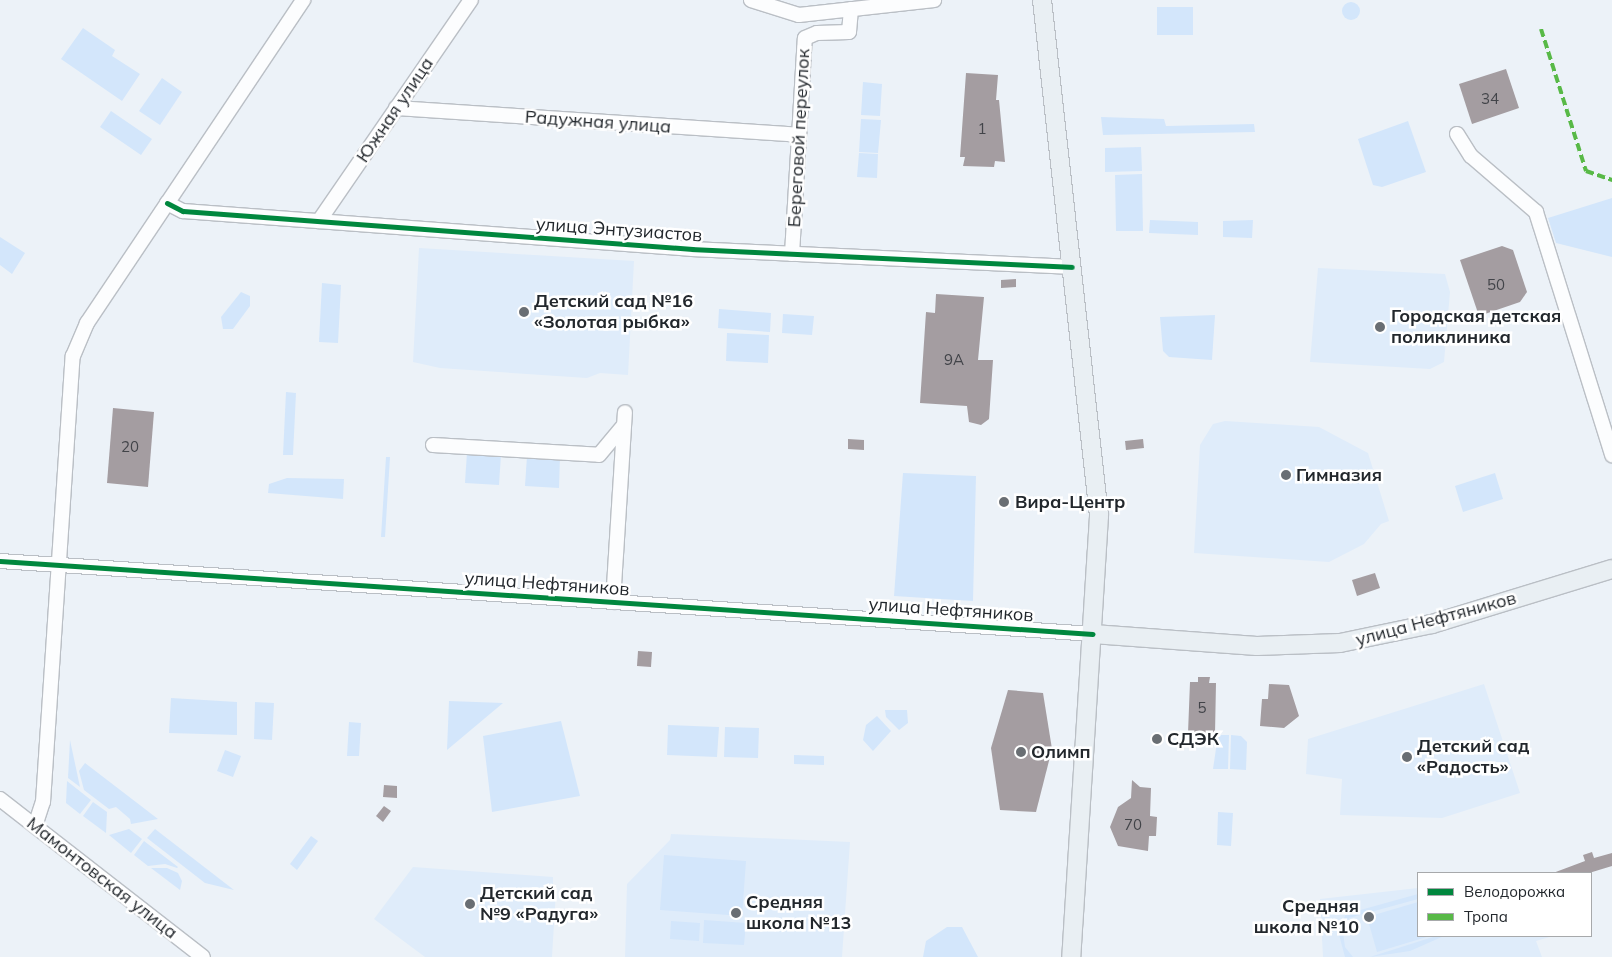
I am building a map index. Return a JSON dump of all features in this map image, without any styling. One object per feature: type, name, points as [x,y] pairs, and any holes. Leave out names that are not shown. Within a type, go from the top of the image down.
[{"type":"main road","points":[[1042,0],[1098,498],[1093,634],[1071,957]]},
{"type":"main road","name":"улица Нефтяников","points":[[1093,634],[1257,646],[1340,643],[1423,626],[1612,569]]},
{"type":"street","points":[[35,826],[43,802],[56,566],[73,356],[87,323],[303,0]]},
{"type":"street","name":"Южная улица","points":[[320,221],[472,0]]},
{"type":"street","points":[[751,0],[799,15],[934,0]]},
{"type":"street","name":"Береговой переулок","points":[[792,254],[805,38],[817,33],[849,32],[851,9]]},
{"type":"street","name":"Радужная улица","points":[[396,108],[799,136]]},
{"type":"street","points":[[1457,134],[1471,156],[1531,205],[1540,220],[1612,455]]},
{"type":"street","name":"улица Энтузиастов","points":[[167,203],[183,211],[320,221],[792,254],[1072,267]]},
{"type":"street","points":[[432,446],[599,455],[624,419],[613,602]]},
{"type":"street","name":"улица Нефтяников","points":[[0,561],[1093,634]]},
{"type":"street","name":"Мамонтовская улица","points":[[0,799],[203,957]]},
{"type":"shaded area","points":[[1351,2],[1357,5],[1360,11],[1357,17],[1351,20],[1345,17],[1342,11],[1345,5]]},
{"type":"shaded area","points":[[1157,7],[1193,7],[1193,35],[1157,35]]},
{"type":"shaded area","points":[[83,28],[115,50],[112,56],[140,74],[122,101],[61,59]]},
{"type":"shaded area","points":[[162,78],[182,92],[160,125],[139,111]]},
{"type":"shaded area","points":[[863,82],[882,84],[880,116],[861,115]]},
{"type":"shaded area","points":[[111,111],[152,139],[141,155],[100,127]]},
{"type":"shaded area","points":[[1101,117],[1164,119],[1166,126],[1254,124],[1255,132],[1103,135]]},
{"type":"shaded area","points":[[861,119],[881,120],[878,153],[859,152]]},
{"type":"shaded area","points":[[1408,121],[1426,172],[1382,187],[1373,185],[1358,139]]},
{"type":"shaded area","points":[[1141,147],[1142,171],[1105,172],[1105,148]]},
{"type":"shaded area","points":[[859,153],[878,154],[877,178],[857,177]]},
{"type":"shaded area","points":[[1142,174],[1143,231],[1116,231],[1115,175]]},
{"type":"shaded area","points":[[1612,198],[1612,257],[1556,243],[1548,218]]},
{"type":"shaded area","points":[[1150,220],[1198,222],[1198,235],[1149,233]]},
{"type":"shaded area","points":[[1253,220],[1252,238],[1223,237],[1223,221]]},
{"type":"shaded area","points":[[0,237],[25,253],[12,274],[0,265]]},
{"type":"shaded area","name":"Детский сад №16 «Золотая рыбка»","points":[[419,248],[634,261],[628,375],[600,373],[587,378],[440,368],[413,362]]},
{"type":"shaded area","name":"Городская детская поликлиника","points":[[1318,268],[1445,274],[1450,292],[1444,362],[1430,369],[1310,362]]},
{"type":"shaded area","points":[[322,283],[341,285],[338,343],[319,342]]},
{"type":"shaded area","points":[[241,292],[250,296],[250,306],[233,329],[223,329],[221,317]]},
{"type":"shaded area","points":[[719,309],[771,313],[770,332],[718,328]]},
{"type":"shaded area","points":[[783,314],[814,316],[812,335],[782,333]]},
{"type":"shaded area","points":[[1215,315],[1212,360],[1169,357],[1163,351],[1160,317]]},
{"type":"shaded area","points":[[727,333],[769,335],[768,363],[726,361]]},
{"type":"shaded area","points":[[286,392],[296,393],[293,455],[283,455]]},
{"type":"shaded area","name":"Гимназия","points":[[1225,421],[1319,427],[1368,453],[1389,521],[1381,524],[1364,544],[1329,562],[1194,553],[1200,445],[1213,424]]},
{"type":"shaded area","points":[[467,452],[501,454],[499,485],[465,483]]},
{"type":"shaded area","points":[[527,456],[560,457],[559,488],[525,486]]},
{"type":"shaded area","points":[[386,457],[390,457],[385,537],[381,537]]},
{"type":"shaded area","points":[[903,473],[976,476],[973,601],[894,596]]},
{"type":"shaded area","points":[[1495,473],[1503,499],[1463,512],[1455,486]]},
{"type":"shaded area","points":[[287,478],[344,479],[343,499],[268,493],[269,484]]},
{"type":"shaded area","name":"Детский сад «Радость»","points":[[1484,684],[1520,793],[1442,818],[1340,815],[1342,779],[1306,774],[1308,739]]},
{"type":"shaded area","points":[[171,698],[237,702],[237,735],[169,733]]},
{"type":"shaded area","points":[[449,701],[503,703],[447,750]]},
{"type":"shaded area","points":[[255,702],[274,703],[272,740],[254,739]]},
{"type":"shaded area","points":[[885,710],[907,710],[908,723],[899,730],[886,717]]},
{"type":"shaded area","points":[[877,716],[891,731],[873,751],[863,740],[866,725]]},
{"type":"shaded area","points":[[561,721],[580,796],[492,812],[483,736]]},
{"type":"shaded area","points":[[349,722],[361,723],[359,756],[347,756]]},
{"type":"shaded area","points":[[668,725],[719,727],[717,757],[667,755]]},
{"type":"shaded area","points":[[725,727],[759,728],[758,758],[724,757]]},
{"type":"shaded area","points":[[1218,735],[1229,735],[1228,769],[1213,769]]},
{"type":"shaded area","points":[[1231,735],[1241,736],[1247,742],[1246,770],[1230,769]]},
{"type":"shaded area","points":[[70,740],[80,787],[68,778]]},
{"type":"shaded area","points":[[225,750],[241,756],[233,777],[217,771]]},
{"type":"shaded area","points":[[794,755],[824,756],[824,765],[794,764]]},
{"type":"shaded area","points":[[85,763],[158,819],[131,824],[130,819],[116,807],[109,809],[84,790],[79,771]]},
{"type":"shaded area","points":[[67,781],[91,800],[80,814],[66,803]]},
{"type":"shaded area","points":[[93,802],[107,812],[106,833],[83,816]]},
{"type":"shaded area","points":[[1218,812],[1233,813],[1231,846],[1217,845]]},
{"type":"shaded area","points":[[129,829],[142,839],[131,853],[109,835]]},
{"type":"shaded area","points":[[155,829],[234,890],[205,883],[147,838]]},
{"type":"shaded area","name":"Средняя школа №13","points":[[671,834],[850,842],[842,957],[625,957],[627,884],[670,840]]},
{"type":"shaded area","points":[[311,836],[318,841],[297,870],[290,864]]},
{"type":"shaded area","points":[[144,841],[178,867],[165,864],[148,866],[134,855]]},
{"type":"shaded area","points":[[664,855],[746,861],[742,916],[660,910]]},
{"type":"shaded area","name":"Детский сад №9 «Радуга»","points":[[413,867],[553,877],[553,889],[556,890],[552,957],[425,957],[374,919]]},
{"type":"shaded area","points":[[151,868],[167,868],[178,873],[182,881],[180,890]]},
{"type":"shaded area","name":"Средняя школа №10","points":[[1417,888],[1417,937],[1550,937],[1536,941],[1542,957],[1323,957],[1320,899]]},
{"type":"shaded area","points":[[1417,894],[1417,899],[1349,918],[1343,932],[1345,947],[1353,957],[1345,957],[1338,931],[1346,914]]},
{"type":"shaded area","points":[[1417,902],[1417,937],[1427,937],[1377,952],[1367,917]]},
{"type":"shaded area","points":[[704,920],[746,923],[744,945],[703,943]]},
{"type":"shaded area","points":[[671,921],[700,923],[699,941],[670,939]]},
{"type":"shaded area","points":[[947,927],[962,927],[978,957],[923,957],[926,941]]},
{"type":"shaded area","points":[[1433,937],[1442,937],[1410,951],[1370,957]]},
{"type":"building","points":[[1506,69],[1519,108],[1472,124],[1459,84]]},
{"type":"building","points":[[966,73],[998,75],[996,100],[999,100],[1005,162],[995,161],[994,167],[963,166],[965,157],[960,157]]},
{"type":"building","points":[[1502,246],[1513,250],[1527,292],[1520,302],[1479,316],[1460,260]]},
{"type":"building","points":[[1016,279],[1016,287],[1001,288],[1001,280]]},
{"type":"building","points":[[936,294],[984,297],[978,360],[993,360],[989,419],[981,425],[969,422],[967,406],[920,403],[926,312],[935,313]]},
{"type":"building","points":[[113,408],[154,412],[148,487],[107,483]]},
{"type":"building","points":[[848,439],[864,440],[864,450],[848,449]]},
{"type":"building","points":[[1143,439],[1144,448],[1126,450],[1125,441]]},
{"type":"building","points":[[1375,573],[1380,588],[1357,596],[1352,580]]},
{"type":"building","points":[[638,651],[652,652],[651,667],[637,666]]},
{"type":"building","points":[[1198,677],[1210,677],[1209,683],[1216,683],[1215,734],[1188,733],[1190,682],[1198,682]]},
{"type":"building","points":[[1269,684],[1289,685],[1299,716],[1284,728],[1260,726],[1262,699],[1268,699]]},
{"type":"building","name":"Олимп","points":[[1008,690],[1043,693],[1052,749],[1036,812],[1000,810],[991,748]]},
{"type":"building","points":[[1132,780],[1140,787],[1151,788],[1150,816],[1157,817],[1156,836],[1149,836],[1148,851],[1118,846],[1110,827],[1118,807],[1131,798]]},
{"type":"building","points":[[384,785],[397,786],[397,798],[383,797]]},
{"type":"building","points":[[384,806],[391,811],[383,822],[376,816]]},
{"type":"building","points":[[1592,852],[1594,858],[1612,853],[1612,866],[1592,872],[1556,872],[1585,861],[1583,855]]},
{"type":"marked path","points":[[1541,29],[1586,171],[1612,180]]},
{"type":"cycle path","points":[[167,203],[183,211],[693,249],[1072,267]]},
{"type":"cycle path","points":[[0,561],[1093,634]]},
{"type":"place","name":"Детский сад №16 «Золотая рыбка»","points":[[524,312]]},
{"type":"place","name":"Городская детская поликлиника","points":[[1380,327]]},
{"type":"place","name":"Гимназия","points":[[1286,475]]},
{"type":"place","name":"Вира-Центр","points":[[1004,502]]},
{"type":"place","name":"СДЭК","points":[[1157,739]]},
{"type":"place","name":"Олимп","points":[[1021,752]]},
{"type":"place","name":"Детский сад «Радость»","points":[[1407,757]]},
{"type":"place","name":"Детский сад №9 «Радуга»","points":[[470,904]]},
{"type":"place","name":"Средняя школа №13","points":[[736,913]]},
{"type":"place","name":"Средняя школа №10","points":[[1369,917]]}]
